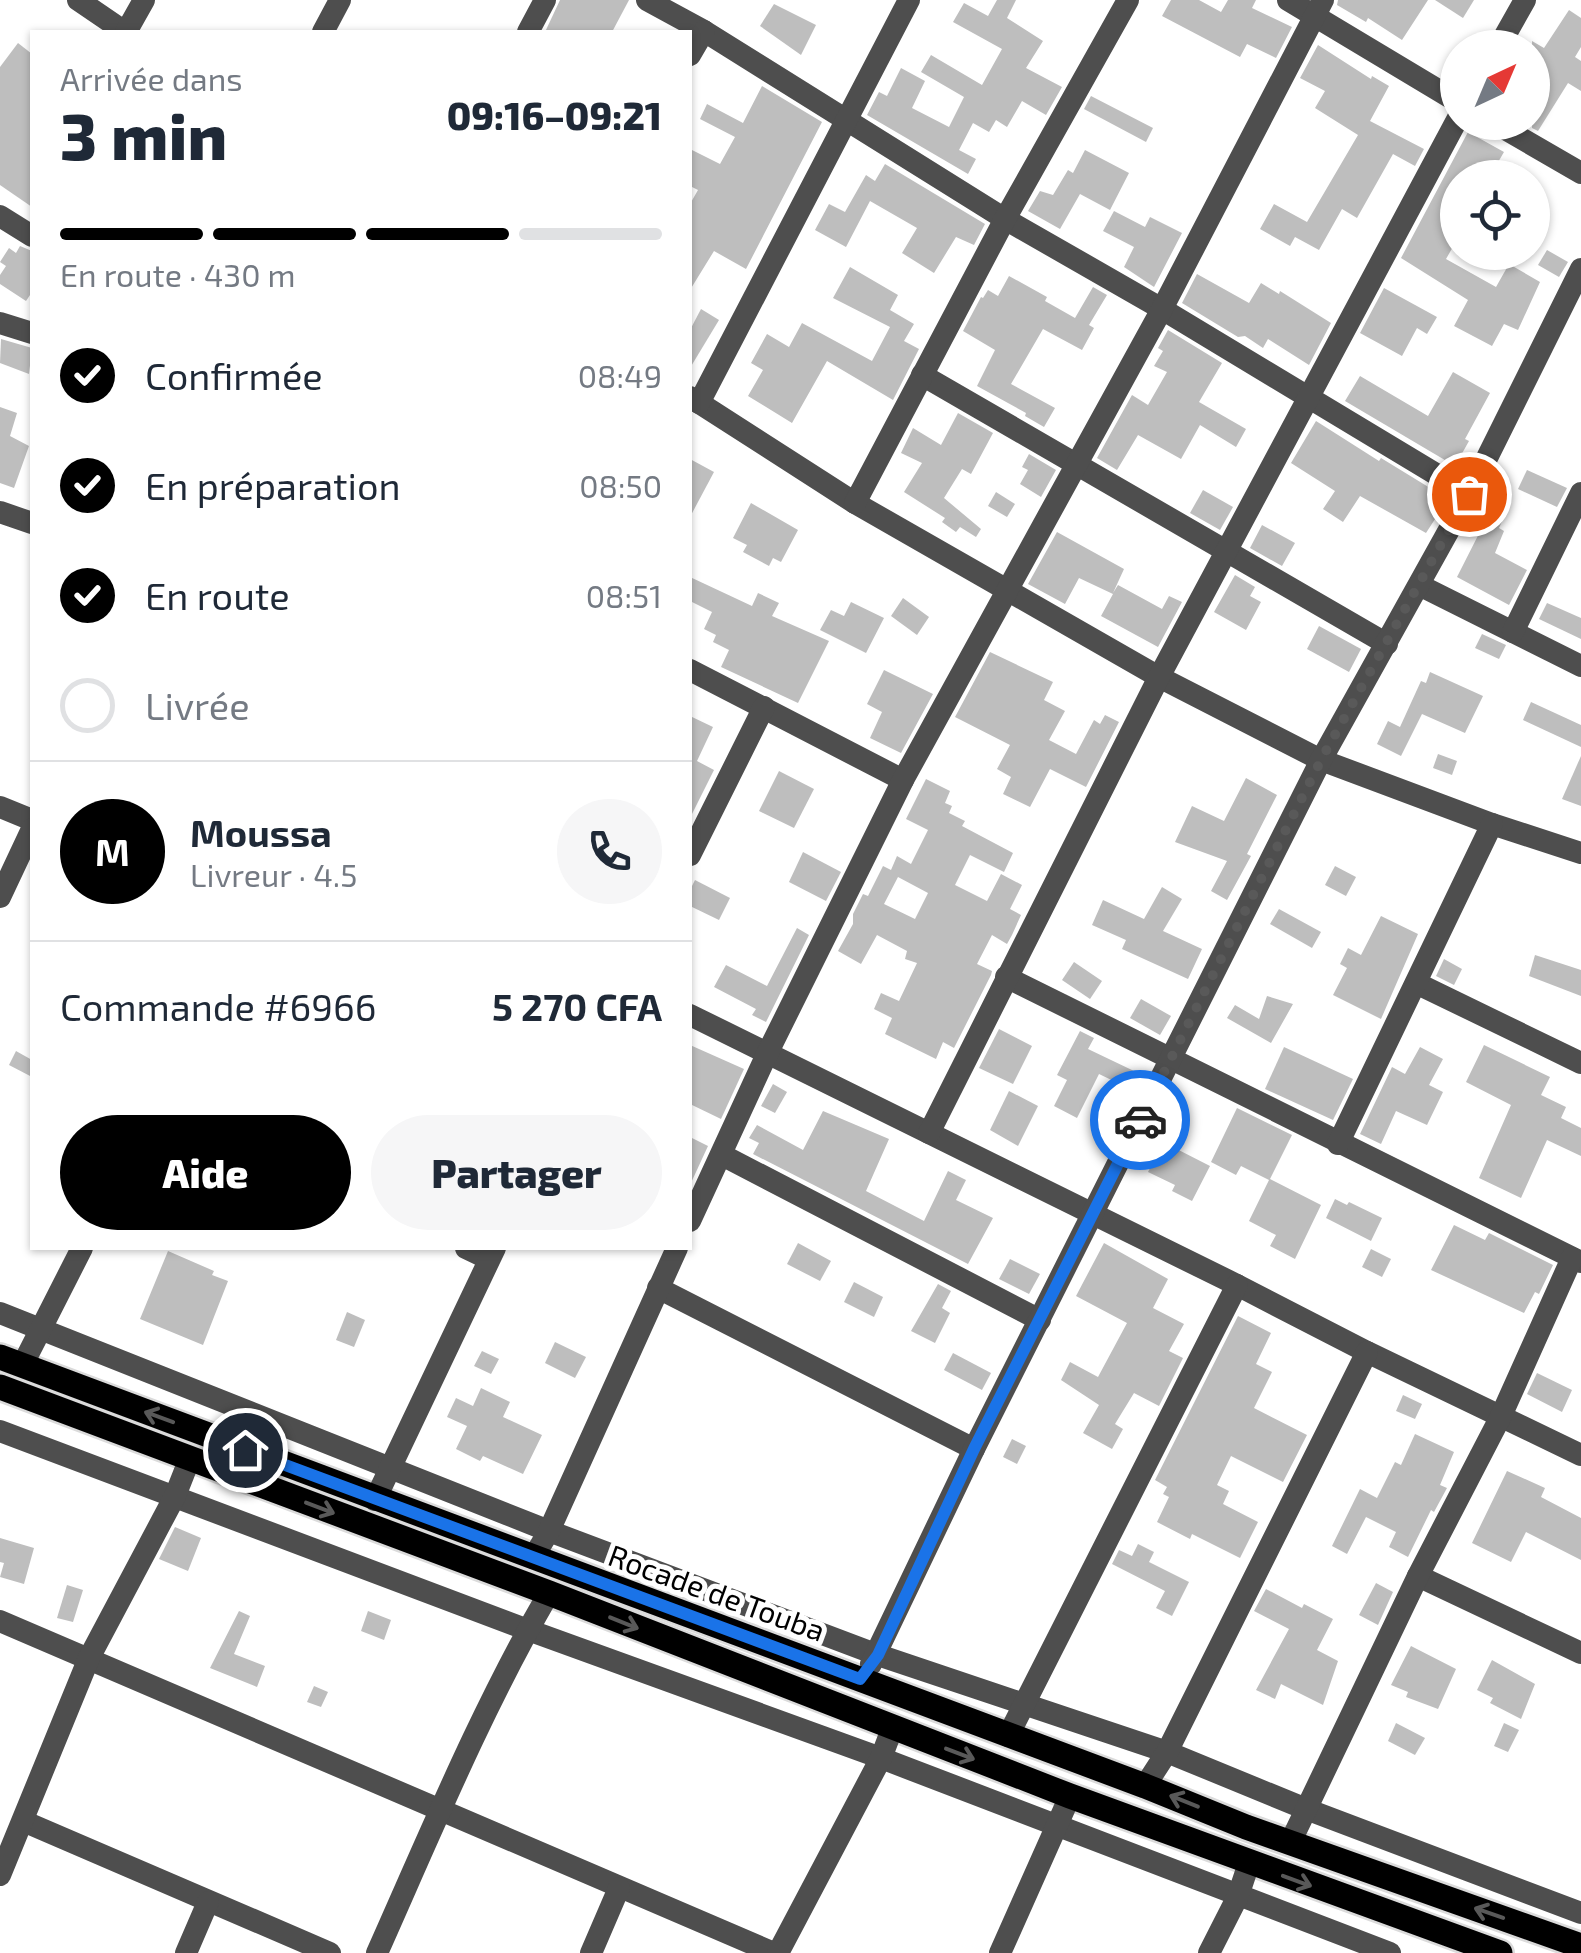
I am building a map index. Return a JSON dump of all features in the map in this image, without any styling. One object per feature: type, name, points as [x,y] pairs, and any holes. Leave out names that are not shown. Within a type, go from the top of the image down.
[{"type":"main road","name":"Rocade de Touba","points":[[11,1362],[1290,1842],[1581,1946]]},
{"type":"main road","name":"Rocade de Touba","points":[[0,1387],[548,1593],[892,1729],[1500,1953]]},
{"type":"street","points":[[78,0],[122,30]]},
{"type":"street","points":[[126,30],[144,0]]},
{"type":"street","points":[[324,30],[340,0]]},
{"type":"street","points":[[529,30],[545,0]]},
{"type":"street","points":[[647,0],[1005,219],[1469,494]]},
{"type":"street","points":[[909,0],[695,400],[855,503],[1004,590],[1159,677],[1321,760],[1581,853]]},
{"type":"street","points":[[855,503],[1005,219],[1128,0]]},
{"type":"street","points":[[1288,0],[1319,8],[1440,90]]},
{"type":"street","points":[[1508,30],[1525,0]]},
{"type":"street","points":[[692,1217],[767,1054],[903,780],[1004,590],[1162,309],[1319,8]]},
{"type":"street","points":[[692,52],[704,32]]},
{"type":"street","points":[[928,1133],[1159,677],[1446,140]]},
{"type":"street","points":[[1524,140],[1581,173]]},
{"type":"street","points":[[0,216],[30,235]]},
{"type":"street","points":[[860,1679],[878,1655],[974,1449],[1321,760],[1469,494],[1581,270]]},
{"type":"street","points":[[0,323],[30,333]]},
{"type":"street","points":[[922,375],[1387,644]]},
{"type":"street","points":[[1514,632],[1581,492]]},
{"type":"street","points":[[0,512],[30,522]]},
{"type":"street","points":[[1420,586],[1581,666]]},
{"type":"street","points":[[692,671],[903,780]]},
{"type":"street","points":[[692,846],[764,706]]},
{"type":"street","points":[[0,807],[30,819]]},
{"type":"street","points":[[1338,1144],[1492,824]]},
{"type":"street","points":[[0,897],[30,833]]},
{"type":"street","points":[[1006,978],[1576,1260],[1290,1842]]},
{"type":"street","points":[[1416,982],[1581,1062]]},
{"type":"street","points":[[692,1016],[1581,1455]]},
{"type":"street","points":[[722,1155],[1040,1320]]},
{"type":"street","points":[[11,1362],[40,1330],[81,1250]]},
{"type":"street","points":[[533,1558],[549,1531],[676,1250]]},
{"type":"street","points":[[375,1500],[492,1253]]},
{"type":"street","points":[[1008,1736],[1237,1285]]},
{"type":"street","points":[[658,1288],[974,1449]]},
{"type":"street","points":[[0,1314],[549,1531],[878,1655],[1167,1752],[1306,1810],[1581,1912]]},
{"type":"street","points":[[1146,1786],[1167,1752],[1367,1352]]},
{"type":"street","points":[[0,1430],[528,1630],[881,1758],[1390,1953]]},
{"type":"street","points":[[0,1875],[89,1658],[175,1496],[190,1458]]},
{"type":"street","points":[[1418,1576],[1581,1653]]},
{"type":"street","points":[[377,1953],[440,1812],[548,1593]]},
{"type":"street","points":[[0,1622],[776,1953],[881,1758],[892,1729]]},
{"type":"street","points":[[1000,1953],[1070,1796]]},
{"type":"street","points":[[23,1821],[330,1953]]},
{"type":"street","points":[[1209,1953],[1238,1896],[1249,1863]]},
{"type":"street","points":[[591,1953],[619,1888]]},
{"type":"street","points":[[186,1953],[208,1902]]},
{"type":"building","points":[[560,0],[629,0],[613,30],[546,30]]},
{"type":"building","points":[[997,0],[1016,0],[1007,18],[1043,41],[1026,68],[1062,87],[1046,115],[1022,101],[1007,127],[996,120],[989,132],[973,123],[959,150],[976,159],[968,174],[867,115],[879,92],[887,96],[901,68],[925,81],[912,108],[949,127],[964,97],[921,72],[931,55],[982,85],[1002,49],[953,22],[964,3],[988,16]]},
{"type":"building","points":[[1171,0],[1199,0],[1221,12],[1228,0],[1256,0],[1252,8],[1292,27],[1276,58],[1247,44],[1240,57],[1162,16]]},
{"type":"building","points":[[1338,0],[1428,0],[1402,40],[1368,18],[1366,22],[1337,5]]},
{"type":"building","points":[[1435,0],[1474,0],[1463,18]]},
{"type":"building","points":[[774,4],[816,25],[801,55],[760,26]]},
{"type":"building","points":[[1569,10],[1581,18],[1581,47],[1575,57],[1581,61],[1581,91],[1568,83],[1550,112],[1550,39]]},
{"type":"building","points":[[18,43],[30,52],[30,206],[0,185],[0,67]]},
{"type":"building","points":[[1318,45],[1389,86],[1370,121],[1424,149],[1415,166],[1393,154],[1357,218],[1342,209],[1319,250],[1295,237],[1290,246],[1260,229],[1274,204],[1307,222],[1358,135],[1315,108],[1325,91],[1300,78]]},
{"type":"building","points":[[762,86],[822,122],[746,269],[714,251],[692,287],[692,200],[698,190],[692,187],[692,150],[720,164],[735,137],[700,119],[707,104],[743,123]]},
{"type":"building","points":[[1091,96],[1153,128],[1146,142],[1084,109]]},
{"type":"building","points":[[1464,140],[1482,140],[1504,152],[1499,160],[1453,160]]},
{"type":"building","points":[[1085,150],[1129,173],[1110,210],[1080,194],[1060,229],[1028,211],[1040,191],[1053,195],[1068,170],[1073,173]]},
{"type":"building","points":[[885,164],[985,224],[974,245],[956,237],[934,273],[902,253],[917,228],[870,201],[846,247],[815,230],[829,204],[845,212],[866,175],[875,181]]},
{"type":"building","points":[[1440,185],[1440,270],[1466,270],[1496,287],[1506,270],[1519,270],[1540,282],[1518,330],[1504,324],[1492,346],[1454,326],[1468,300],[1401,258]]},
{"type":"building","points":[[1114,211],[1145,227],[1150,217],[1182,233],[1154,287],[1124,267],[1134,247],[1103,231]]},
{"type":"building","points":[[20,246],[30,250],[30,295],[26,301],[0,284],[6,266],[0,262],[9,248],[16,253]]},
{"type":"building","points":[[1550,252],[1568,262],[1559,277],[1547,270],[1550,270]]},
{"type":"building","points":[[850,267],[898,295],[890,310],[914,324],[904,341],[919,349],[893,400],[827,361],[792,423],[748,396],[763,370],[751,363],[767,334],[789,347],[802,323],[872,361],[890,327],[833,298]]},
{"type":"building","points":[[1197,274],[1249,303],[1261,283],[1331,323],[1309,365],[1268,339],[1263,348],[1245,336],[1238,337],[1182,303]]},
{"type":"building","points":[[1009,276],[1075,318],[1093,287],[1107,295],[1089,325],[1094,328],[1082,350],[1043,329],[1011,384],[1055,408],[1044,427],[977,386],[995,350],[963,331],[981,297],[988,290],[998,296]]},
{"type":"building","points":[[1384,288],[1437,317],[1427,334],[1417,328],[1402,356],[1360,333]]},
{"type":"building","points":[[701,309],[719,320],[692,365],[692,326]]},
{"type":"building","points":[[1168,330],[1222,363],[1199,402],[1246,429],[1236,447],[1200,425],[1181,459],[1138,435],[1117,470],[1097,458],[1132,395],[1148,405],[1167,372],[1154,366]]},
{"type":"building","points":[[1,339],[30,347],[29,374],[0,363]]},
{"type":"building","points":[[1453,372],[1490,393],[1455,466],[1345,401],[1360,376],[1428,416]]},
{"type":"building","points":[[0,407],[17,413],[10,436],[29,446],[14,488],[0,483]]},
{"type":"building","points":[[958,413],[993,433],[971,474],[962,469],[944,498],[981,529],[976,537],[960,527],[956,532],[942,522],[945,518],[904,492],[922,463],[901,453],[913,428],[941,445]]},
{"type":"building","points":[[1316,421],[1448,499],[1426,533],[1360,496],[1343,522],[1323,509],[1335,491],[1291,463]]},
{"type":"building","points":[[1029,454],[1056,470],[1041,497],[1020,484],[1028,470],[1022,467]]},
{"type":"building","points":[[692,460],[714,472],[692,513]]},
{"type":"building","points":[[1527,470],[1567,488],[1557,507],[1518,489]]},
{"type":"building","points":[[1203,490],[1233,507],[1220,530],[1190,513]]},
{"type":"building","points":[[996,492],[1015,504],[1007,517],[988,506]]},
{"type":"building","points":[[1496,500],[1509,506],[1499,528],[1504,531],[1495,553],[1527,570],[1509,605],[1457,577]]},
{"type":"building","points":[[751,503],[798,530],[781,562],[773,558],[769,566],[743,552],[747,545],[733,538]]},
{"type":"building","points":[[1262,525],[1295,543],[1282,566],[1250,548]]},
{"type":"building","points":[[1057,532],[1124,569],[1113,593],[1118,585],[1162,609],[1169,596],[1182,602],[1158,647],[1101,616],[1113,594],[1079,578],[1065,604],[1028,584]]},
{"type":"building","points":[[1235,575],[1255,587],[1250,596],[1261,602],[1246,630],[1214,612]]},
{"type":"building","points":[[692,578],[752,606],[758,593],[779,603],[772,616],[829,641],[798,703],[721,667],[729,650],[713,642],[716,635],[704,629],[712,612],[692,602]]},
{"type":"building","points":[[903,598],[929,617],[917,635],[891,616]]},
{"type":"building","points":[[851,602],[884,618],[866,653],[820,630],[831,610],[844,616]]},
{"type":"building","points":[[1547,603],[1581,618],[1581,639],[1539,619]]},
{"type":"building","points":[[1319,626],[1361,649],[1349,672],[1307,649]]},
{"type":"building","points":[[1482,634],[1506,645],[1499,659],[1475,648]]},
{"type":"building","points":[[990,652],[1053,682],[1044,700],[1065,711],[1049,740],[1076,754],[1094,720],[1100,724],[1105,715],[1119,722],[1086,787],[1050,769],[1030,807],[1003,794],[1011,777],[997,769],[1010,745],[955,717]]},
{"type":"building","points":[[884,670],[933,694],[901,753],[870,738],[882,712],[867,704]]},
{"type":"building","points":[[1430,672],[1483,696],[1465,733],[1422,714],[1401,756],[1377,744],[1388,721],[1400,727],[1421,681],[1426,683]]},
{"type":"building","points":[[1531,702],[1581,725],[1581,747],[1523,720]]},
{"type":"building","points":[[692,717],[713,727],[697,761],[714,770],[692,814]]},
{"type":"building","points":[[1438,754],[1457,761],[1452,775],[1433,768]]},
{"type":"building","points":[[1581,756],[1581,806],[1562,799]]},
{"type":"building","points":[[779,771],[814,789],[794,828],[759,811]]},
{"type":"building","points":[[1246,778],[1277,795],[1227,900],[1211,891],[1227,861],[1175,842],[1192,806],[1224,821]]},
{"type":"building","points":[[926,779],[950,791],[945,803],[952,806],[949,813],[965,821],[962,826],[1013,853],[1004,872],[970,855],[955,885],[987,901],[1001,874],[1022,885],[1010,909],[1021,915],[1012,935],[1007,944],[992,935],[977,964],[992,971],[991,975],[954,1048],[943,1042],[936,1059],[885,1034],[892,1018],[874,1009],[881,993],[899,1001],[917,963],[905,959],[907,951],[877,935],[861,964],[838,951],[863,894],[868,896],[883,866],[891,870],[897,856],[911,864],[928,830],[906,819]],"holes":[[[898,877],[928,893],[915,919],[884,904]]]},
{"type":"building","points":[[803,852],[841,872],[826,901],[789,882]]},
{"type":"building","points":[[1335,866],[1356,877],[1346,896],[1325,885]]},
{"type":"building","points":[[695,880],[730,898],[719,920],[692,907]]},
{"type":"building","points":[[1162,887],[1182,899],[1163,931],[1202,949],[1188,979],[1122,949],[1126,940],[1092,925],[1103,900],[1144,919]]},
{"type":"building","points":[[1279,909],[1321,932],[1312,948],[1270,924]]},
{"type":"building","points":[[1381,916],[1418,934],[1381,1019],[1333,995],[1347,968],[1340,964],[1348,948],[1361,955]]},
{"type":"building","points":[[797,928],[809,935],[766,1022],[752,1015],[756,1009],[714,987],[726,965],[767,986]]},
{"type":"building","points":[[1535,955],[1581,970],[1581,996],[1529,976]]},
{"type":"building","points":[[1444,959],[1462,969],[1454,985],[1436,976]]},
{"type":"building","points":[[1074,962],[1102,981],[1090,999],[1062,980]]},
{"type":"building","points":[[1267,996],[1293,1004],[1271,1043],[1227,1018],[1235,1005],[1259,1019]]},
{"type":"building","points":[[1141,999],[1171,1016],[1160,1035],[1130,1018]]},
{"type":"building","points":[[999,1029],[1032,1046],[1013,1084],[979,1068]]},
{"type":"building","points":[[1080,1031],[1094,1038],[1088,1049],[1134,1071],[1126,1087],[1099,1074],[1077,1118],[1054,1106],[1067,1080],[1057,1075]]},
{"type":"building","points":[[1484,1045],[1550,1077],[1541,1095],[1566,1107],[1561,1118],[1581,1128],[1581,1156],[1547,1140],[1521,1198],[1479,1178],[1511,1105],[1466,1082]]},
{"type":"building","points":[[692,1046],[744,1069],[721,1119],[692,1105]]},
{"type":"building","points":[[1284,1047],[1353,1079],[1333,1120],[1265,1089]]},
{"type":"building","points":[[1420,1047],[1443,1059],[1429,1085],[1443,1092],[1427,1125],[1396,1111],[1381,1144],[1360,1134],[1392,1067],[1405,1074]]},
{"type":"building","points":[[16,1051],[30,1059],[30,1076],[9,1065]]},
{"type":"building","points":[[773,1084],[787,1092],[775,1113],[761,1106]]},
{"type":"building","points":[[1009,1091],[1038,1106],[1018,1146],[990,1130]]},
{"type":"building","points":[[1237,1108],[1292,1135],[1270,1179],[1321,1205],[1295,1259],[1270,1246],[1276,1235],[1249,1221],[1269,1180],[1241,1166],[1236,1175],[1211,1162]]},
{"type":"building","points":[[823,1111],[889,1139],[866,1191],[924,1221],[948,1171],[966,1180],[956,1200],[993,1218],[968,1264],[753,1154],[759,1143],[749,1138],[757,1125],[803,1150]]},
{"type":"building","points":[[692,1138],[708,1146],[692,1181]]},
{"type":"building","points":[[1163,1142],[1210,1166],[1192,1201],[1172,1191],[1175,1185],[1148,1172]]},
{"type":"building","points":[[1335,1199],[1382,1218],[1371,1241],[1326,1218]]},
{"type":"building","points":[[1454,1225],[1485,1240],[1489,1233],[1553,1265],[1539,1294],[1535,1292],[1524,1313],[1431,1270]]},
{"type":"building","points":[[798,1243],[831,1261],[820,1281],[787,1264]]},
{"type":"building","points":[[1104,1243],[1168,1279],[1153,1308],[1184,1324],[1169,1351],[1183,1358],[1159,1406],[1134,1393],[1115,1424],[1123,1429],[1112,1449],[1083,1433],[1099,1405],[1061,1380],[1070,1362],[1098,1377],[1127,1323],[1076,1296]]},
{"type":"building","points":[[1371,1249],[1391,1259],[1382,1277],[1362,1267]]},
{"type":"building","points":[[168,1251],[228,1281],[203,1345],[140,1319]]},
{"type":"building","points":[[1010,1259],[1040,1274],[1029,1294],[999,1279]]},
{"type":"building","points":[[854,1282],[883,1297],[874,1317],[844,1302]]},
{"type":"building","points":[[938,1284],[951,1291],[942,1308],[950,1313],[935,1343],[911,1331]]},
{"type":"building","points":[[347,1312],[365,1320],[354,1347],[336,1340]]},
{"type":"building","points":[[1238,1316],[1271,1333],[1256,1364],[1272,1372],[1254,1408],[1307,1435],[1283,1482],[1231,1456],[1217,1485],[1229,1491],[1223,1504],[1258,1522],[1240,1558],[1157,1522],[1169,1497],[1163,1494],[1167,1487],[1155,1480]]},
{"type":"building","points":[[555,1342],[586,1357],[575,1378],[545,1363]]},
{"type":"building","points":[[482,1351],[499,1359],[491,1374],[474,1366]]},
{"type":"building","points":[[953,1353],[991,1373],[982,1390],[944,1370]]},
{"type":"building","points":[[1537,1373],[1572,1390],[1562,1412],[1527,1394]]},
{"type":"building","points":[[481,1388],[510,1402],[503,1417],[542,1435],[523,1474],[456,1449],[467,1426],[447,1417],[456,1398],[473,1406]]},
{"type":"building","points":[[1403,1395],[1422,1404],[1415,1419],[1396,1411]]},
{"type":"building","points":[[1415,1434],[1454,1452],[1440,1485],[1447,1488],[1434,1512],[1431,1510],[1408,1557],[1389,1547],[1396,1532],[1366,1517],[1347,1554],[1332,1546],[1360,1489],[1377,1498],[1395,1462],[1401,1465]]},
{"type":"building","points":[[1012,1439],[1026,1446],[1017,1464],[1003,1457]]},
{"type":"building","points":[[1507,1471],[1545,1488],[1541,1497],[1581,1518],[1581,1560],[1526,1532],[1511,1562],[1472,1543]]},
{"type":"building","points":[[175,1527],[201,1538],[188,1571],[159,1559]]},
{"type":"building","points":[[0,1538],[34,1548],[24,1584],[0,1577],[4,1563],[0,1562]]},
{"type":"building","points":[[1138,1544],[1154,1552],[1149,1562],[1189,1582],[1172,1616],[1156,1608],[1165,1591],[1112,1564],[1119,1550],[1132,1556]]},
{"type":"building","points":[[1376,1583],[1393,1592],[1378,1625],[1359,1615]]},
{"type":"building","points":[[67,1585],[83,1590],[73,1622],[57,1618]]},
{"type":"building","points":[[1266,1589],[1333,1619],[1317,1650],[1338,1661],[1323,1705],[1281,1684],[1275,1699],[1256,1690],[1289,1629],[1254,1611]]},
{"type":"building","points":[[239,1611],[250,1616],[234,1654],[265,1666],[257,1687],[210,1668]]},
{"type":"building","points":[[368,1611],[391,1620],[384,1640],[361,1631]]},
{"type":"building","points":[[1411,1646],[1456,1669],[1438,1709],[1406,1697],[1408,1692],[1391,1685]]},
{"type":"building","points":[[1492,1660],[1535,1684],[1521,1719],[1490,1703],[1493,1698],[1477,1690]]},
{"type":"building","points":[[314,1686],[328,1692],[321,1707],[307,1702]]},
{"type":"building","points":[[1396,1723],[1425,1738],[1415,1755],[1388,1741]]},
{"type":"building","points":[[1504,1723],[1519,1730],[1508,1752],[1494,1746]]},
{"type":"way so far","points":[[1140,1120],[1321,760],[1469,494]]},
{"type":"route","points":[[245,1450],[860,1679],[878,1655],[974,1449],[1140,1120]]}]
